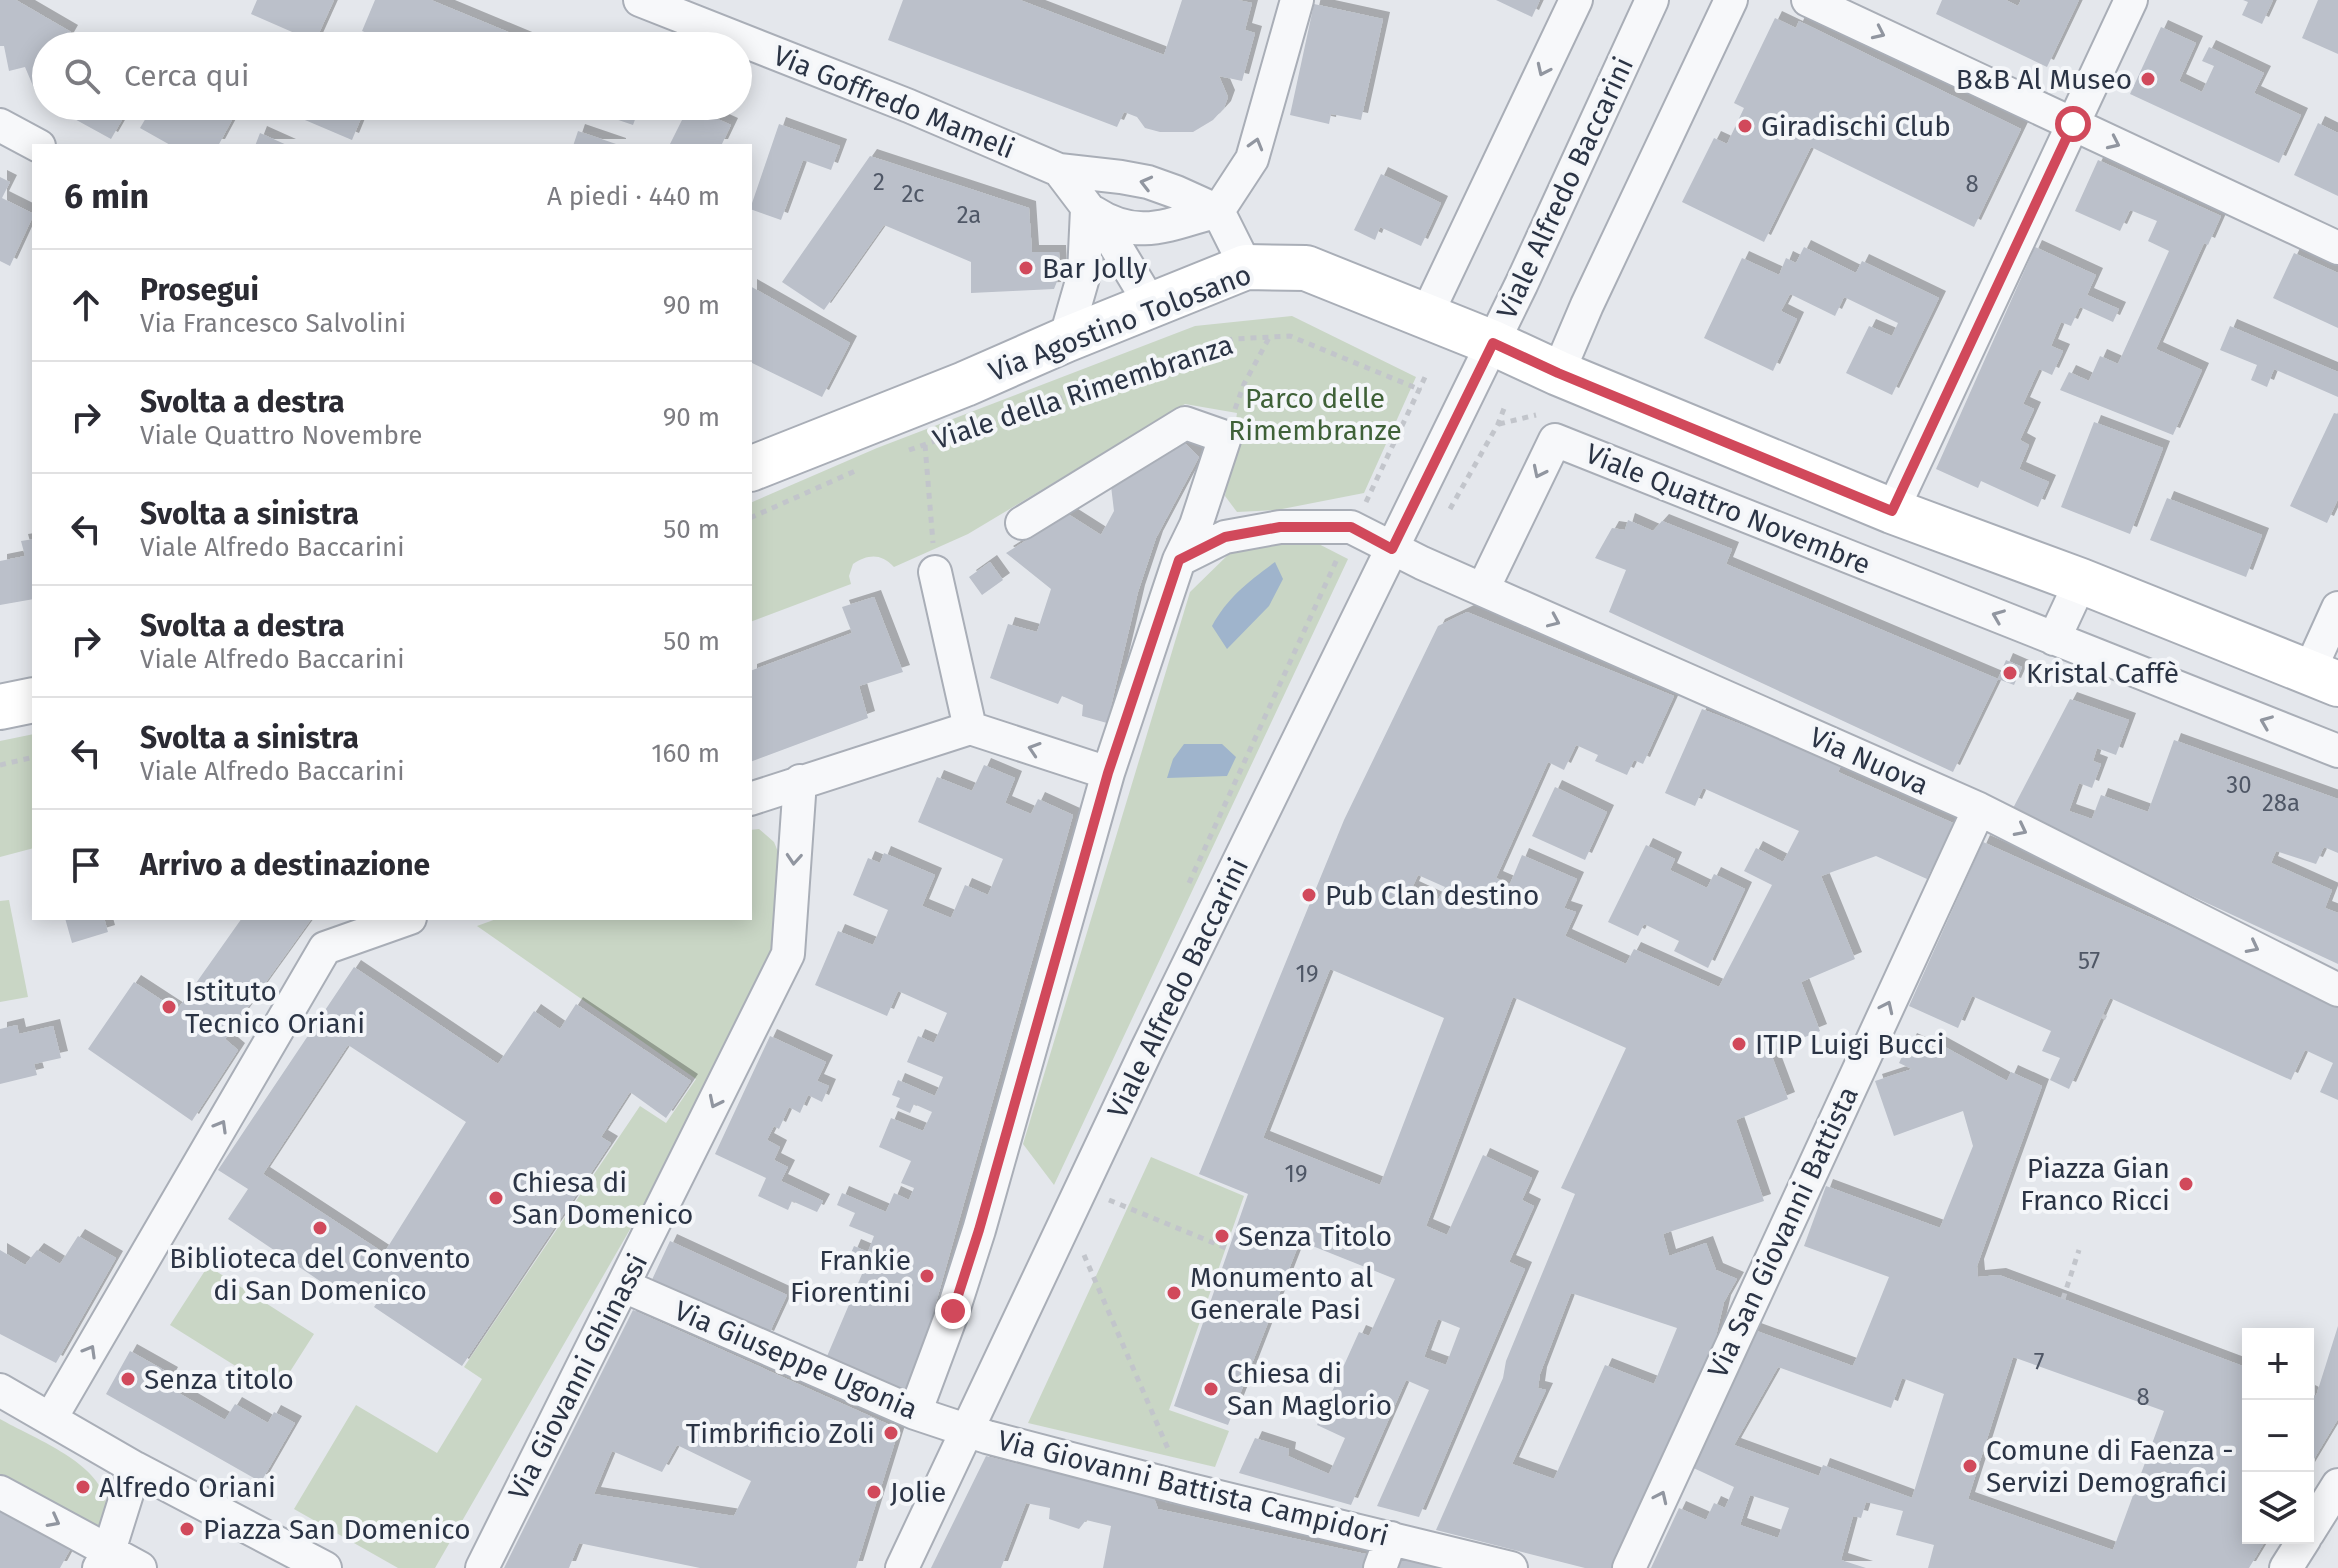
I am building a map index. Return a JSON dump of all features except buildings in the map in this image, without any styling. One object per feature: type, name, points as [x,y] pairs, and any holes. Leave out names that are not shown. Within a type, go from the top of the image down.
[{"type":"main road","name":"Via Agostino Tolosano","points":[[752,468],[1246,267],[1306,268],[1493,343]]},
{"type":"main road","points":[[1493,343],[1558,373],[1892,511],[2081,581],[2324,678]]},
{"type":"main road","points":[[0,707],[32,700]]},
{"type":"street","name":"Via Goffredo Mameli","points":[[640,0],[721,32]]},
{"type":"street","points":[[1087,209],[1113,225],[1132,230],[1218,211],[1252,159],[1297,0]]},
{"type":"street","points":[[1426,316],[1576,0]]},
{"type":"street","name":"Viale Alfredo Baccarini","points":[[902,1568],[1147,1049],[1493,343],[1652,0]]},
{"type":"street","points":[[1558,373],[1731,0]]},
{"type":"street","points":[[1808,0],[2338,248]]},
{"type":"street","points":[[1892,511],[2131,0]]},
{"type":"street","name":"Via Goffredo Mameli","points":[[752,44],[1059,170],[1148,182],[1218,211]]},
{"type":"street","points":[[0,125],[35,144]]},
{"type":"street","points":[[1059,170],[1112,240],[1151,305]]},
{"type":"street","points":[[1065,340],[1084,274],[1087,209]]},
{"type":"street","points":[[1218,211],[1246,267]]},
{"type":"street","points":[[915,1413],[979,1230],[1108,773],[1179,560],[1196,525],[1225,437],[1185,423],[1022,523]]},
{"type":"street","name":"Viale Quattro Novembre","points":[[1483,589],[1555,440],[2338,751]]},
{"type":"street","points":[[1179,560],[1225,537],[1280,527],[1351,527],[1392,549]]},
{"type":"street","name":"Via Nuova","points":[[1392,549],[1979,809],[2338,990]]},
{"type":"street","points":[[935,572],[970,728]]},
{"type":"street","points":[[2054,639],[2081,581]]},
{"type":"street","points":[[2324,678],[2338,608]]},
{"type":"street","points":[[752,798],[970,728],[1108,773]]},
{"type":"street","name":"Via Giovanni Ghinassi","points":[[482,1568],[788,954],[800,781]]},
{"type":"street","name":"Via San Giovanni Battista","points":[[1629,1568],[1979,809]]},
{"type":"street","points":[[51,1418],[325,948],[404,920]]},
{"type":"street","name":"Via Giuseppe Ugonia","points":[[624,1286],[915,1413],[969,1430]]},
{"type":"street","points":[[0,1390],[135,1468],[325,1568]]},
{"type":"street","name":"Via Giovanni Battista Campidori","points":[[969,1430],[1186,1489],[1511,1568]]},
{"type":"street","points":[[104,1559],[135,1468]]},
{"type":"street","points":[[2314,1523],[2338,1485]]},
{"type":"street","points":[[0,1492],[104,1559],[140,1568]]},
{"type":"street","points":[[1380,1568],[1391,1538]]},
{"type":"street","points":[[2286,1568],[2301,1544]]},
{"type":"path","points":[[1225,437],[1244,384],[1270,336]]},
{"type":"path","name":"Viale della Rimembranza","points":[[896,455],[1233,339],[1290,336],[1421,390]]},
{"type":"path","points":[[1351,527],[1368,498],[1426,375]]},
{"type":"path","points":[[1443,522],[1505,406]]},
{"type":"path","points":[[925,445],[935,572]]},
{"type":"path","points":[[752,517],[869,465]]},
{"type":"path","points":[[0,765],[32,757]]},
{"type":"path","points":[[1108,1200],[1226,1248]]},
{"type":"path","points":[[2063,1299],[2079,1250]]},
{"type":"path","points":[[1083,1251],[1186,1489]]},
{"type":"green space","name":"Parco delle Rimembranze","points":[[1292,316],[1416,377],[1364,493],[1277,510],[1237,512],[1225,496],[1237,413],[1185,404],[968,534],[894,567],[879,557],[864,558],[853,564],[849,576],[851,584],[752,621],[752,502],[877,448],[1195,326]]},
{"type":"green space","points":[[1307,538],[1348,559],[1054,1185],[1023,1144],[1190,592],[1235,548]]},
{"type":"green space","points":[[32,734],[32,849],[0,857],[0,741]]},
{"type":"green space","points":[[759,829],[774,842],[783,864],[774,950],[716,1080],[435,1568],[398,1568],[294,1509],[356,1405],[437,1453],[482,1379],[464,1367],[640,1106],[666,1123],[696,1079],[477,926],[494,920],[752,920],[752,830]]},
{"type":"green space","points":[[9,900],[28,997],[0,1002],[0,901]]},
{"type":"green space","points":[[1151,1157],[1244,1196],[1169,1410],[1229,1431],[1215,1467],[1028,1423]]},
{"type":"green space","points":[[208,1266],[314,1334],[277,1392],[170,1325]]},
{"type":"green space","points":[[0,1419],[61,1451],[89,1472],[105,1498],[106,1517],[102,1536],[0,1480]]},
{"type":"water","points":[[1275,562],[1283,579],[1269,606],[1227,649],[1212,626],[1239,591]]},
{"type":"water","points":[[1184,744],[1222,744],[1236,757],[1227,776],[1167,778],[1173,759]]},
{"type":"place","name":"B&B Al Museo","points":[[2148,79]]},
{"type":"place","name":"Giradischi Club","points":[[1745,126]]},
{"type":"place","name":"Bar Jolly","points":[[1026,268]]},
{"type":"place","name":"Kristal Caffè","points":[[2010,673]]},
{"type":"place","name":"Pub Clan destino","points":[[1309,895]]},
{"type":"place","name":"Istituto Tecnico Oriani","points":[[169,1007]]},
{"type":"place","name":"ITIP Luigi Bucci","points":[[1739,1044]]},
{"type":"place","name":"Piazza Gian Franco Ricci","points":[[2186,1184]]},
{"type":"place","name":"Chiesa di San Domenico","points":[[496,1198]]},
{"type":"place","name":"Biblioteca del Convento di San Domenico","points":[[320,1228]]},
{"type":"place","name":"Senza Titolo","points":[[1222,1236]]},
{"type":"place","name":"Frankie Fiorentini","points":[[927,1276]]},
{"type":"place","name":"Monumento al Generale Pasi","points":[[1174,1293]]},
{"type":"place","name":"Senza titolo","points":[[128,1379]]},
{"type":"place","name":"Chiesa di San Maglorio","points":[[1211,1389]]},
{"type":"place","name":"Timbrificio Zoli","points":[[891,1433]]},
{"type":"place","name":"Comune di Faenza - Servizi Demografici","points":[[1970,1466]]},
{"type":"place","name":"Alfredo Oriani","points":[[83,1487]]},
{"type":"place","name":"Jolie","points":[[874,1492]]},
{"type":"place","name":"Piazza San Domenico","points":[[187,1529]]},
{"type":"route","points":[[953,1311],[979,1230],[1108,773],[1179,560],[1225,537],[1280,527],[1351,527],[1392,549],[1493,343],[1558,373],[1892,511],[2073,124]]}]
